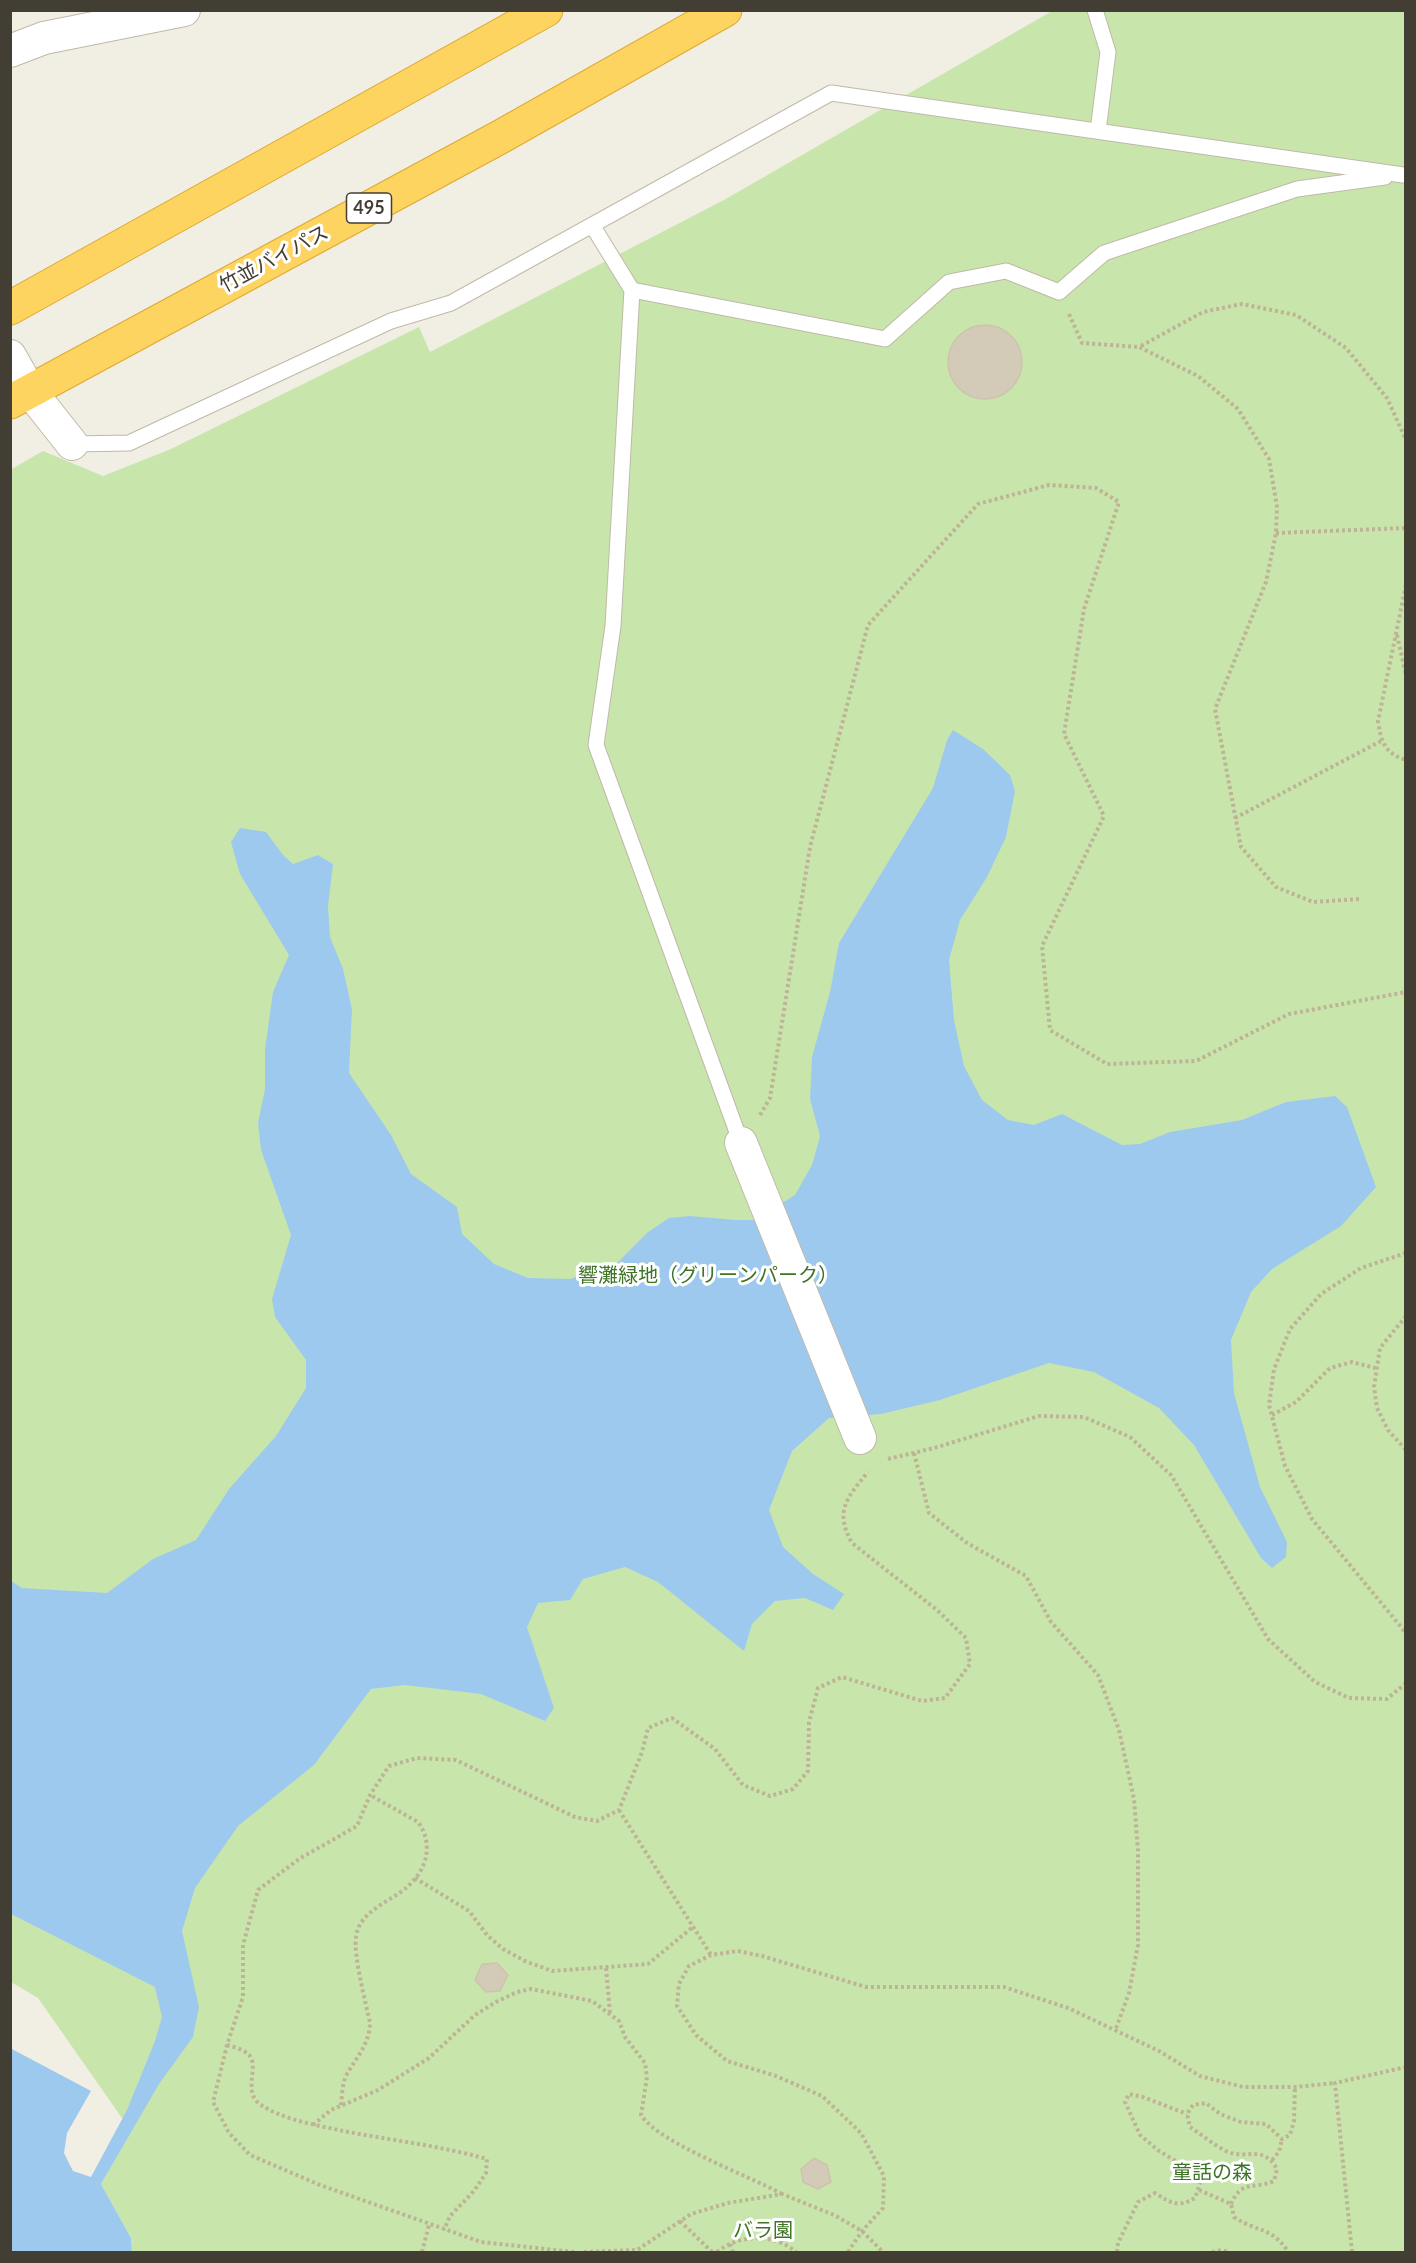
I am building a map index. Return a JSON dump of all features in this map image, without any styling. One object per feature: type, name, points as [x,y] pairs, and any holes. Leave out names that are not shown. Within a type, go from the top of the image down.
[{"type":"highway","points":[[10,308],[546,10]]},
{"type":"highway","name":"竹並バイパス","points":[[20,397],[502,136],[725,10]]},
{"type":"street","points":[[10,51],[44,38],[184,10]]},
{"type":"street","points":[[10,356],[20,397],[72,444]]},
{"type":"street","points":[[741,1143],[860,1438]]},
{"type":"lane","points":[[1095,10],[1108,52],[1098,131]]},
{"type":"lane","points":[[72,444],[129,443],[391,321],[451,303],[831,93],[1404,175]]},
{"type":"lane","points":[[632,290],[885,339],[949,282],[1006,271],[1059,292],[1104,254],[1201,220],[1297,189],[1404,175]]},
{"type":"lane","points":[[592,225],[632,290],[613,626],[596,745],[741,1143]]},
{"type":"path","points":[[1059,292],[1082,343],[1140,347],[1198,376],[1238,409],[1269,459],[1277,507],[1276,533],[1266,582],[1215,709],[1235,818],[1241,847],[1276,887],[1313,902],[1359,899]]},
{"type":"path","points":[[1140,347],[1203,312],[1242,304],[1296,315],[1346,348],[1387,398],[1406,440]]},
{"type":"path","points":[[741,1143],[770,1098],[810,846],[868,625],[978,504],[1050,485],[1096,488],[1119,502],[1084,609],[1064,734],[1104,816],[1042,946],[1050,1030],[1107,1064],[1196,1061],[1289,1014],[1406,992]]},
{"type":"path","points":[[1276,533],[1406,528]]},
{"type":"path","points":[[1406,585],[1377,721],[1381,741],[1395,757],[1406,760]]},
{"type":"path","points":[[1396,631],[1406,675]]},
{"type":"path","points":[[1235,818],[1381,741]]},
{"type":"path","points":[[1406,1253],[1361,1268],[1321,1294],[1290,1329],[1274,1369],[1269,1405],[1285,1466],[1312,1519],[1406,1633]]},
{"type":"path","points":[[1406,1316],[1380,1348],[1375,1368],[1374,1387],[1377,1408],[1388,1430],[1406,1450]]},
{"type":"path","points":[[1272,1415],[1296,1402],[1330,1368],[1352,1362],[1375,1368]]},
{"type":"path","points":[[886,1459],[1039,1416],[1084,1417],[1130,1437],[1171,1475],[1268,1639],[1315,1682],[1349,1698],[1387,1699],[1406,1683]]},
{"type":"path","points":[[914,1452],[929,1513],[967,1543],[1026,1576],[1051,1622],[1098,1675],[1119,1730],[1134,1799],[1138,1851],[1138,1945],[1129,1993],[1115,2031]]},
{"type":"path","points":[[574,2253],[481,2241],[429,2225],[320,2185],[250,2155],[229,2133],[213,2102],[227,2045],[243,1997],[243,1945],[258,1890],[299,1859],[357,1826],[370,1795],[389,1766],[417,1758],[456,1760],[575,1817],[597,1821],[619,1810],[642,1752],[648,1728],[672,1718],[715,1749],[743,1785],[770,1796],[794,1789],[808,1771],[808,1722],[818,1688],[842,1677],[922,1701],[945,1698],[970,1664],[966,1638],[937,1610],[852,1543],[843,1528],[843,1509],[850,1493],[870,1469]]},
{"type":"path","points":[[341,2105],[346,2077],[364,2050],[370,2036],[370,2023],[356,1937],[363,1920],[370,1912],[408,1887],[427,1859],[428,1847],[423,1829],[418,1822],[370,1795]]},
{"type":"path","points":[[619,1810],[711,1955]]},
{"type":"path","points":[[416,1878],[469,1911],[487,1935],[502,1949],[552,1971],[648,1964],[694,1926]]},
{"type":"path","points":[[848,2253],[862,2231],[883,2208],[884,2176],[861,2133],[822,2096],[776,2076],[727,2061],[696,2035],[677,2006],[679,1984],[689,1966],[711,1955],[738,1951],[866,1987],[1004,1987],[1068,2008],[1159,2051],[1200,2076],[1242,2087],[1295,2087],[1335,2083],[1406,2067]]},
{"type":"path","points":[[606,1968],[610,2014]]},
{"type":"path","points":[[313,2125],[330,2110],[378,2090],[429,2058],[475,2015],[517,1992],[531,1989],[592,2001],[619,2021],[625,2037],[645,2063],[647,2077],[641,2115],[646,2124],[684,2147],[782,2194],[834,2215],[862,2231],[883,2253]]},
{"type":"path","points":[[227,2045],[248,2054],[253,2061],[252,2095],[259,2104],[283,2115],[313,2125],[460,2152],[487,2160],[486,2173],[474,2191],[450,2216],[444,2230]]},
{"type":"path","points":[[1335,2083],[1352,2253]]},
{"type":"path","points":[[1282,2139],[1290,2135],[1294,2121],[1295,2087]]},
{"type":"path","points":[[1117,2253],[1118,2243],[1138,2202],[1155,2193],[1172,2203],[1186,2203],[1195,2198],[1200,2183],[1196,2173],[1159,2151],[1140,2135],[1125,2102],[1129,2094],[1187,2114]]},
{"type":"path","points":[[1282,2139],[1266,2124],[1241,2122],[1220,2114],[1206,2103],[1193,2105],[1187,2114],[1190,2127],[1229,2152],[1261,2154],[1272,2160],[1277,2169],[1274,2181],[1262,2186],[1246,2186],[1237,2192],[1231,2204],[1234,2217],[1245,2225],[1278,2237],[1287,2253]]},
{"type":"path","points":[[1272,2160],[1279,2152],[1282,2139]]},
{"type":"path","points":[[1199,2190],[1231,2204]]},
{"type":"path","points":[[584,2253],[637,2250],[691,2214],[728,2202],[782,2194]]},
{"type":"path","points":[[680,2221],[712,2253]]},
{"type":"path","points":[[422,2253],[429,2225]]},
{"type":"path","points":[[717,2253],[737,2241],[756,2238],[776,2240],[796,2253]]},
{"type":"path","points":[[730,2244],[733,2253]]},
{"type":"path","points":[[1212,2253],[1222,2250],[1228,2253]]},
{"type":"green space","name":"響灘緑地（グリーンパーク）","points":[[1052,11],[1405,11],[1405,2252],[132,2252],[131,2238],[101,2184],[131,2131],[38,1998],[11,1982],[10,470],[43,451],[103,476],[171,449],[419,327],[430,352],[724,200]]},
{"type":"water","points":[[953,730],[983,749],[1010,775],[1015,791],[1006,837],[987,877],[960,920],[949,960],[954,1020],[964,1066],[982,1100],[1008,1120],[1034,1125],[1062,1114],[1122,1145],[1140,1144],[1170,1132],[1242,1120],[1286,1102],[1335,1096],[1347,1107],[1376,1187],[1341,1226],[1272,1269],[1251,1292],[1231,1340],[1234,1393],[1260,1487],[1287,1542],[1286,1557],[1272,1568],[1261,1558],[1194,1445],[1159,1408],[1094,1372],[1049,1363],[940,1400],[881,1414],[829,1418],[792,1451],[769,1510],[783,1547],[813,1574],[844,1594],[833,1610],[805,1598],[775,1601],[752,1624],[744,1651],[658,1582],[625,1567],[583,1579],[570,1600],[538,1603],[527,1627],[554,1708],[545,1721],[481,1694],[405,1685],[371,1689],[314,1765],[238,1826],[195,1888],[182,1931],[199,2007],[193,2037],[159,2084],[101,2184],[131,2238],[132,2252],[11,2252],[10,2048],[91,2091],[67,2133],[64,2153],[73,2171],[91,2177],[127,2110],[155,2041],[162,2017],[155,1987],[11,1914],[11,1581],[22,1588],[107,1593],[153,1559],[196,1540],[229,1489],[276,1436],[306,1388],[306,1360],[275,1317],[272,1299],[291,1235],[261,1150],[258,1123],[265,1089],[265,1049],[273,992],[289,955],[240,874],[231,842],[240,828],[266,832],[283,855],[293,864],[318,855],[333,864],[328,906],[330,937],[343,969],[352,1009],[349,1073],[391,1135],[411,1174],[457,1207],[462,1234],[494,1264],[528,1278],[570,1279],[616,1264],[648,1232],[669,1218],[690,1216],[755,1220],[795,1195],[812,1165],[820,1136],[810,1099],[812,1057],[830,992],[839,943],[933,788],[947,740]]},
{"type":"building","points":[[985,325],[999,328],[1011,336],[1019,348],[1022,362],[1019,376],[1011,388],[999,396],[985,399],[971,396],[959,388],[951,376],[948,362],[951,348],[959,336],[971,328]]},
{"type":"building","points":[[497,1963],[508,1975],[500,1991],[486,1992],[475,1980],[482,1964]]},
{"type":"building","points":[[814,2158],[827,2165],[831,2182],[818,2189],[803,2182],[801,2169]]},
{"type":"park label","name":"童話の森","points":[[1212,2173]]},
{"type":"park label","name":"バラ園","points":[[763,2231]]}]
